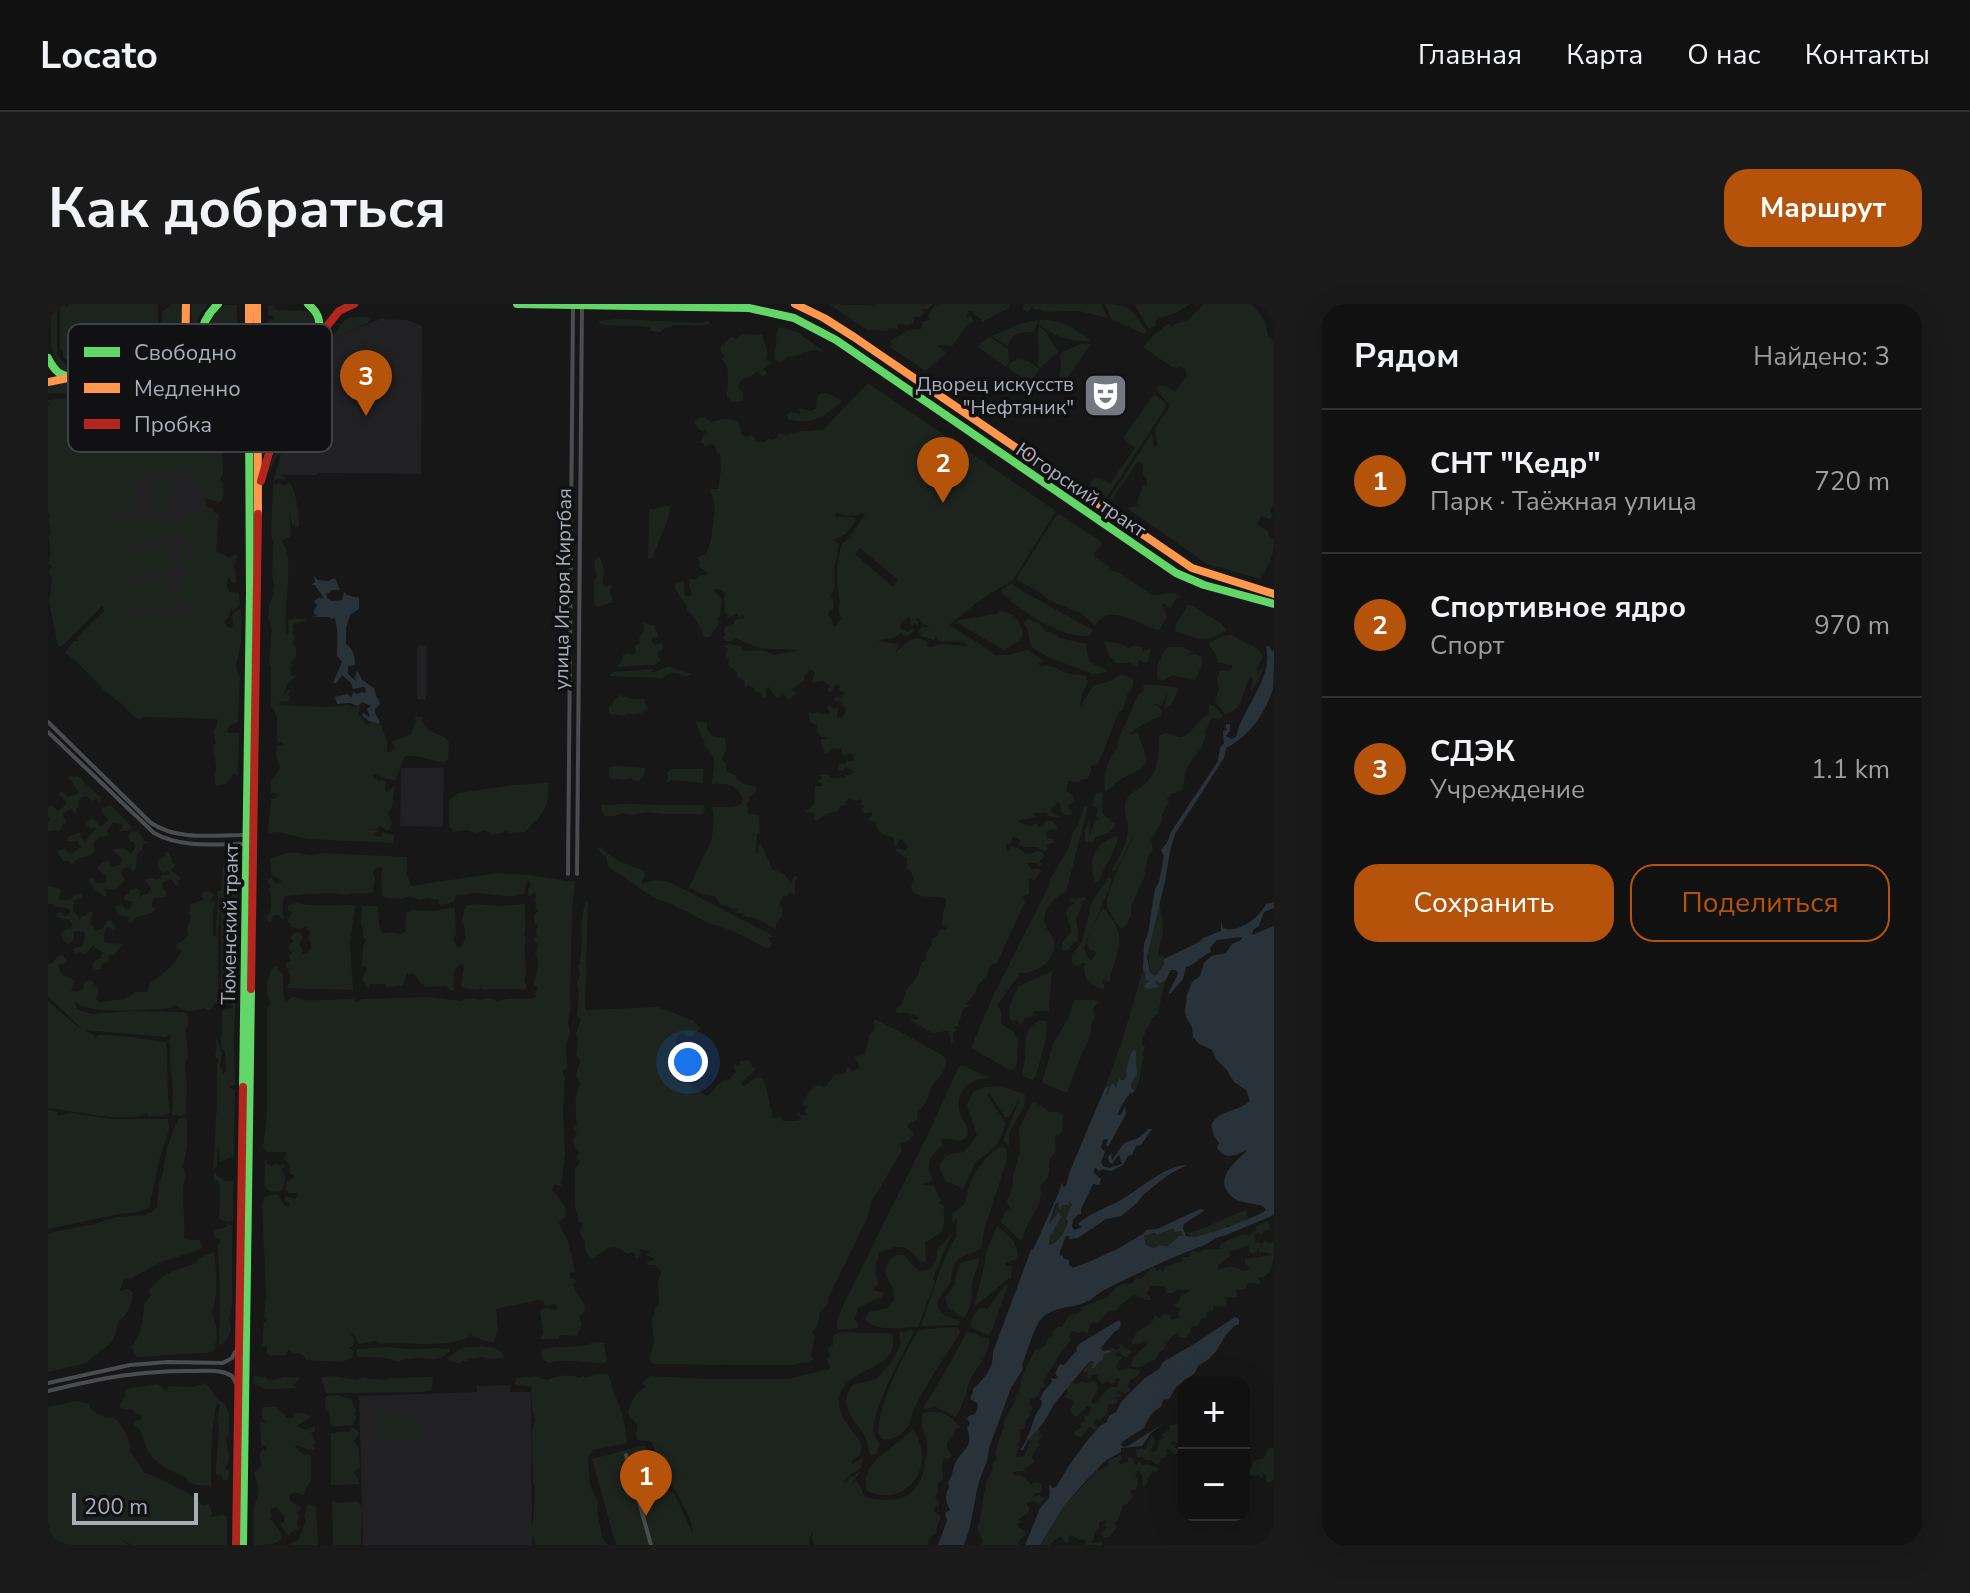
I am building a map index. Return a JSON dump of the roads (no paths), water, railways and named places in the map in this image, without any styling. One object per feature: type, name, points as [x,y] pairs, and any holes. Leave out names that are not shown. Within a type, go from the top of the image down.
[{"type":"main road","points":[[186,304],[186,324]]},
{"type":"main road","points":[[204,324],[218,304]]},
{"type":"main road","name":"Тюменский тракт","points":[[249,304],[253,319]]},
{"type":"main road","name":"Тюменский тракт","points":[[253,324],[257,304]]},
{"type":"main road","points":[[308,304],[317,314],[319,324]]},
{"type":"main road","points":[[329,324],[339,311],[354,304]]},
{"type":"main road","name":"Югорский тракт","points":[[517,304],[735,307],[782,314],[836,340],[1187,579],[1270,598]]},
{"type":"main road","points":[[782,314],[785,304]]},
{"type":"main road","name":"Югорский тракт","points":[[795,304],[854,337],[1192,568],[1270,598]]},
{"type":"main road","points":[[48,358],[57,372],[68,375]]},
{"type":"main road","points":[[48,382],[68,378]]},
{"type":"main road","name":"Тюменский тракт","points":[[243,1545],[258,517],[256,452]]},
{"type":"main road","points":[[258,517],[263,472],[269,452]]},
{"type":"main road","name":"Тюменский тракт","points":[[236,1545],[250,592],[249,453]]},
{"type":"main road","points":[[1187,579],[1192,568]]},
{"type":"street","name":"улица Игоря Киртбая","points":[[568,874],[577,305]]},
{"type":"street","name":"улица Игоря Киртбая","points":[[577,305],[577,874]]},
{"type":"street","points":[[48,722],[159,828],[185,835],[247,839]]},
{"type":"street","points":[[48,732],[154,833],[180,842],[247,839]]},
{"type":"street","points":[[48,1383],[130,1365],[223,1363],[232,1358],[238,1342]]},
{"type":"street","points":[[48,1391],[112,1376],[162,1371],[228,1373],[238,1390]]},
{"type":"street","points":[[626,1455],[651,1545]]},
{"type":"place","name":"Дворец искусств \"Нефтяник\"","points":[[1105,395]]},
{"type":"place","name":"СДЭК","points":[[366,416]]},
{"type":"place","name":"Спортивное ядро","points":[[943,503]]},
{"type":"place","name":"СНТ \"Кедр\"","points":[[646,1516]]}]
